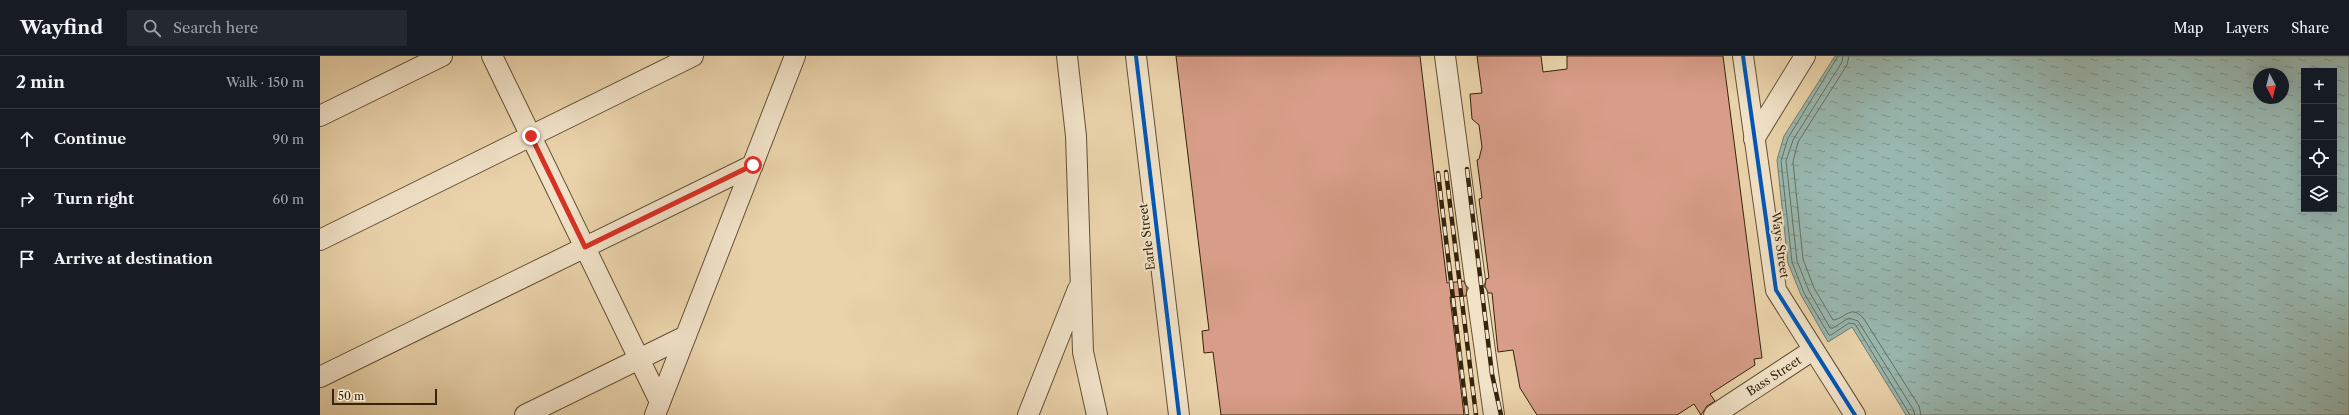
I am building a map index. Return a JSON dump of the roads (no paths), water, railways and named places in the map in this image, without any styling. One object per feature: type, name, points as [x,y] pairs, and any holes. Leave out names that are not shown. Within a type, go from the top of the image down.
[{"type":"street","points":[[320,116],[442,56]]},
{"type":"street","points":[[492,56],[639,359],[657,408]]},
{"type":"street","points":[[320,240],[693,56]]},
{"type":"street","points":[[657,408],[795,56]]},
{"type":"street","points":[[1067,56],[1076,136],[1083,352],[1097,415]]},
{"type":"street","name":"Earle Street","points":[[1136,56],[1179,415]]},
{"type":"street","points":[[1445,56],[1494,415]]},
{"type":"street","name":"Ways Street","points":[[1743,56],[1776,290],[1855,415]]},
{"type":"street","points":[[1754,139],[1805,56]]},
{"type":"street","points":[[320,377],[753,165]]},
{"type":"street","points":[[1028,415],[1081,281]]},
{"type":"street","points":[[525,415],[686,336]]},
{"type":"street","name":"Bass Street","points":[[1714,415],[1814,350]]},
{"type":"water","points":[[1835,56],[2349,56],[2349,415],[1906,415],[1852,327],[1828,342],[1801,295],[1788,263],[1777,160],[1784,136]]},
{"type":"railway","points":[[1467,169],[1492,374],[1501,415]]},
{"type":"railway","points":[[1446,172],[1476,415]]},
{"type":"railway","points":[[1438,173],[1467,415]]}]
